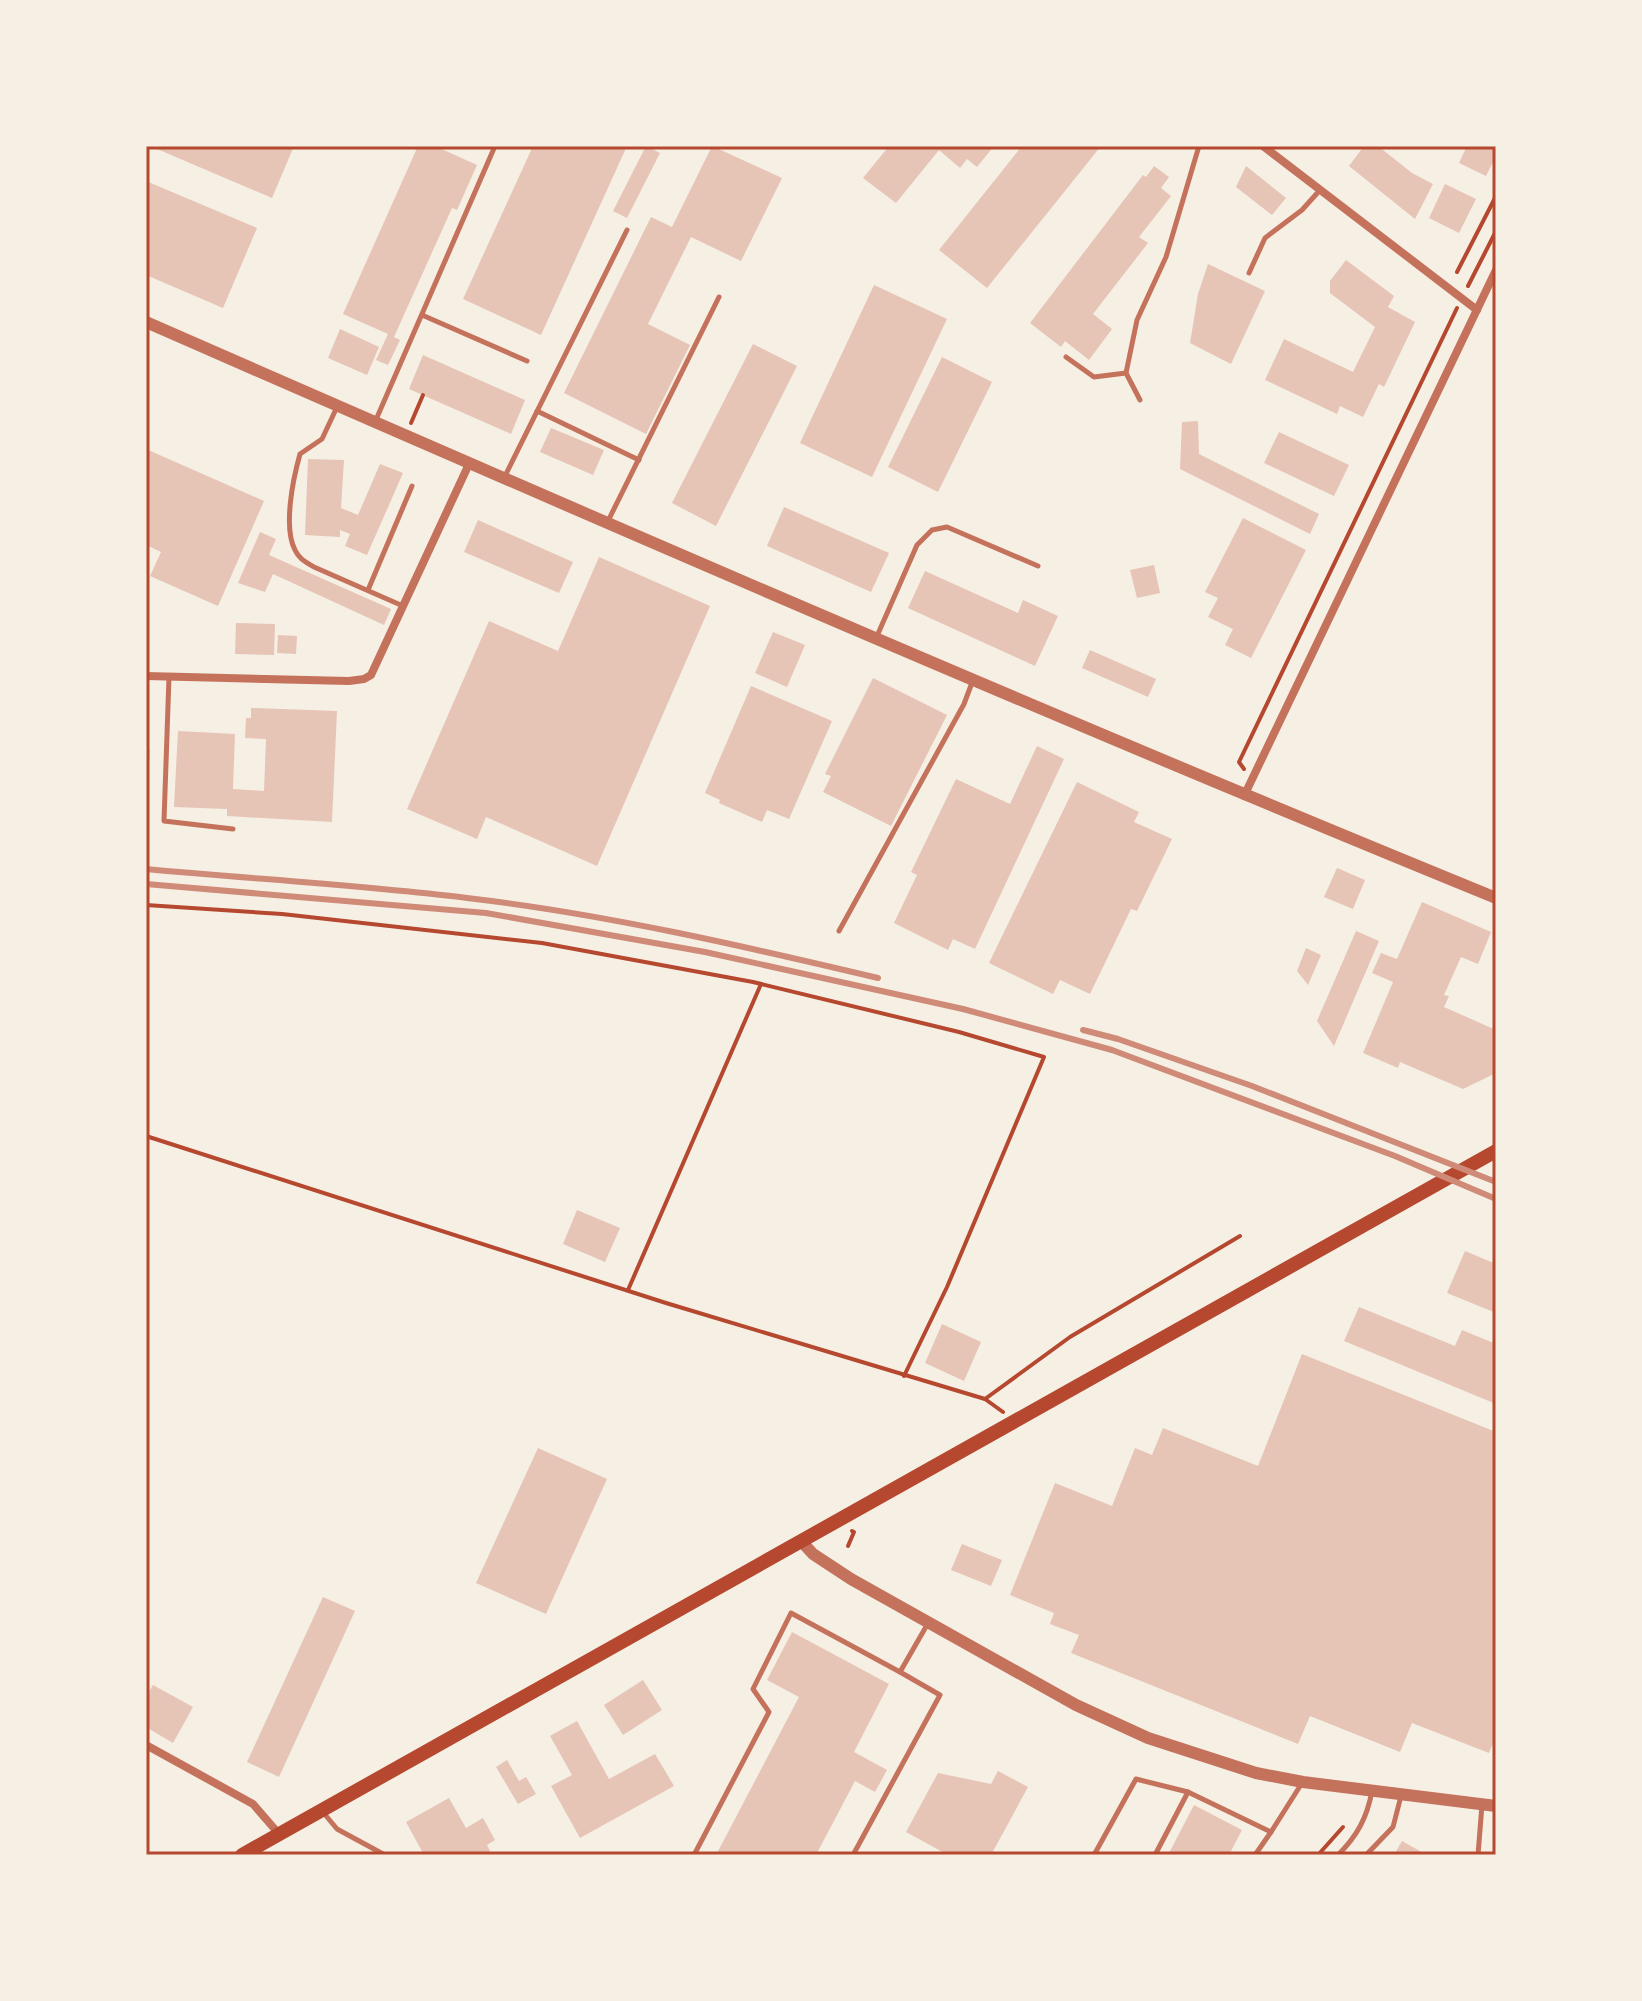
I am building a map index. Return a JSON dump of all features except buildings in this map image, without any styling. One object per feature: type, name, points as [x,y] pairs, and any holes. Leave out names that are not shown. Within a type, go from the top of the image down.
[{"type":"main road","points":[[242,1855],[1496,1151]]},
{"type":"street","points":[[1263,146],[1477,310]]},
{"type":"street","points":[[1244,796],[1477,310],[1492,286],[1496,270]]},
{"type":"street","points":[[146,322],[405,437],[1244,796],[1496,898]]},
{"type":"street","points":[[146,676],[364,679],[375,670],[469,464]]},
{"type":"street","points":[[802,1542],[839,1572],[1113,1723],[1256,1773],[1303,1782],[1496,1806]]},
{"type":"street","points":[[146,1745],[253,1804],[279,1834]]},
{"type":"lane","points":[[374,423],[495,146]]},
{"type":"lane","points":[[1140,400],[1126,373],[1137,320],[1166,257],[1199,146]]},
{"type":"lane","points":[[1249,273],[1265,238],[1302,210],[1320,190]]},
{"type":"lane","points":[[504,479],[627,230]]},
{"type":"lane","points":[[608,522],[719,297]]},
{"type":"lane","points":[[422,315],[527,361]]},
{"type":"lane","points":[[1066,357],[1094,377],[1126,373]]},
{"type":"lane","points":[[337,407],[322,439],[300,454],[293,478],[290,508],[293,548],[301,559],[314,567],[404,606]]},
{"type":"lane","points":[[537,411],[639,460]]},
{"type":"lane","points":[[368,590],[412,486]]},
{"type":"lane","points":[[877,637],[917,545],[932,530],[947,527],[1038,566]]},
{"type":"lane","points":[[169,676],[164,821],[233,829]]},
{"type":"lane","points":[[839,931],[964,704],[973,679]]},
{"type":"lane","points":[[694,1855],[769,1712],[753,1689],[791,1613],[940,1695],[853,1855]]},
{"type":"lane","points":[[900,1672],[928,1622]]},
{"type":"lane","points":[[1094,1855],[1136,1779],[1188,1792],[1271,1832]]},
{"type":"lane","points":[[1255,1855],[1303,1782]]},
{"type":"lane","points":[[1338,1855],[1355,1837],[1364,1820],[1372,1790]]},
{"type":"lane","points":[[1155,1855],[1188,1792]]},
{"type":"lane","points":[[1366,1855],[1393,1827],[1402,1794]]},
{"type":"lane","points":[[1478,1855],[1482,1804]]},
{"type":"lane","points":[[321,1810],[337,1829],[385,1855]]},
{"type":"path","points":[[1457,272],[1496,196]]},
{"type":"path","points":[[1477,270],[1496,231]]},
{"type":"path","points":[[1239,762],[1454,314]]},
{"type":"path","points":[[405,437],[423,395]]},
{"type":"path","points":[[146,905],[282,914],[542,943],[761,984],[959,1032],[1044,1057],[947,1287],[904,1376]]},
{"type":"path","points":[[628,1291],[761,984]]},
{"type":"path","points":[[146,1136],[628,1291],[985,1399],[1001,1410],[1011,1423]]},
{"type":"path","points":[[985,1399],[1070,1337],[1240,1236]]},
{"type":"path","points":[[848,1546],[854,1532]]},
{"type":"railway","points":[[146,869],[387,889],[519,905],[674,932],[878,978]]},
{"type":"railway","points":[[146,884],[486,913],[705,952],[963,1009],[1112,1050],[1395,1156],[1496,1199]]},
{"type":"railway","points":[[1083,1030],[1118,1039],[1252,1086],[1496,1182]]}]
